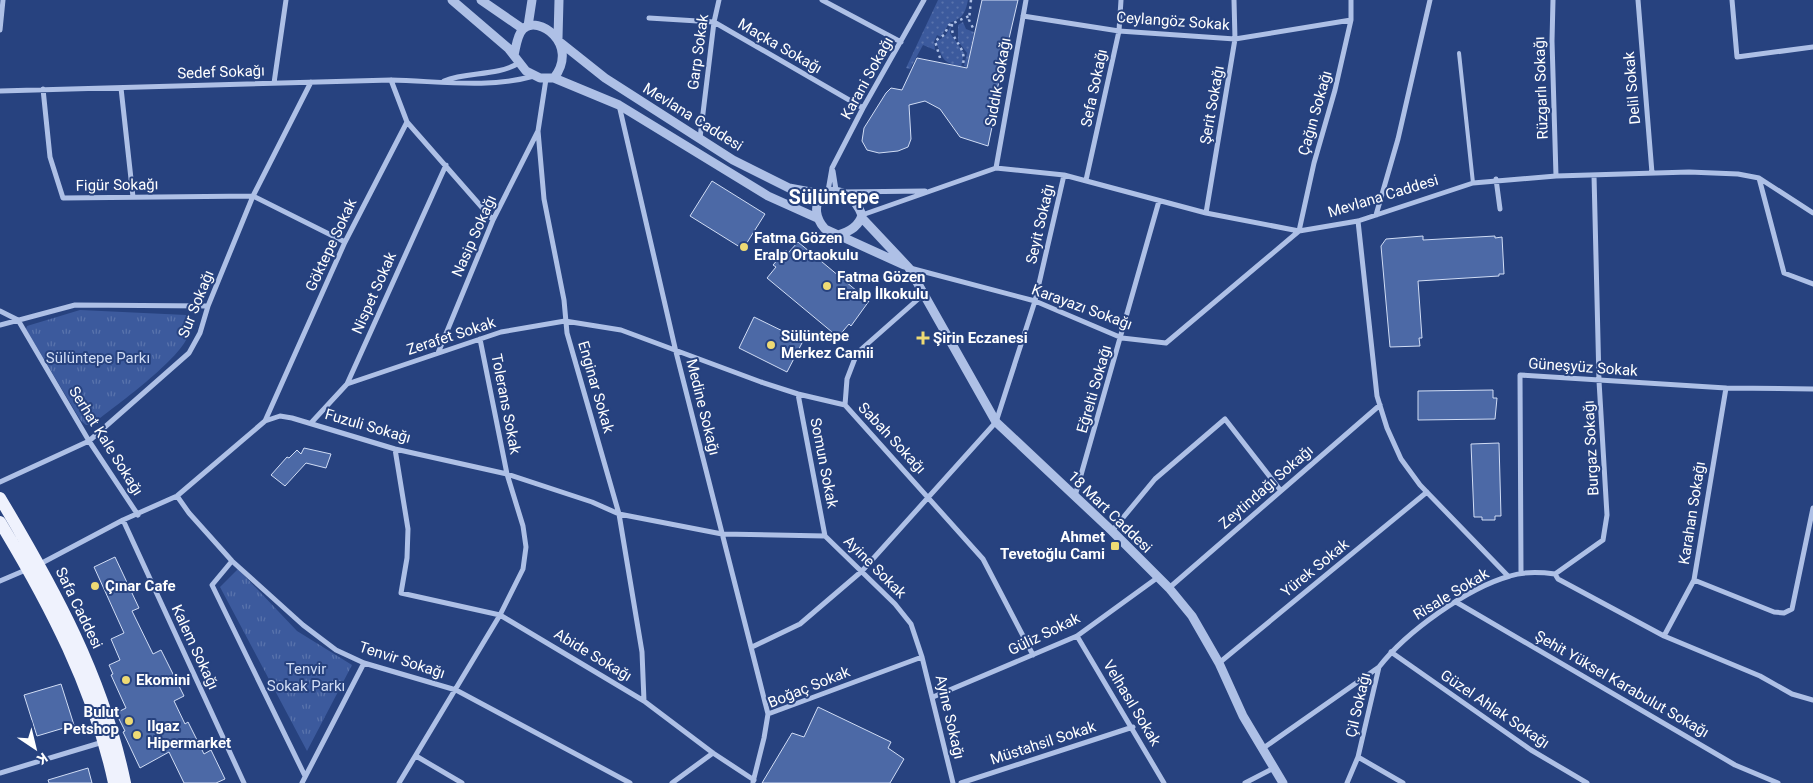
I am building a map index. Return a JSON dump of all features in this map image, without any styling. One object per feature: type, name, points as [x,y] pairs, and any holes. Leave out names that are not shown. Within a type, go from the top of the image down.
[{"type":"main road","name":"Safa Caddesi","points":[[0,498],[34,566],[110,740],[125,783]]},
{"type":"main road","name":"Safa Caddesi","points":[[0,522],[34,566]]},
{"type":"main road","name":"Safa Caddesi","points":[[110,740],[114,783]]},
{"type":"street","points":[[0,30],[3,0]]},
{"type":"street","points":[[274,83],[286,0]]},
{"type":"street","points":[[452,0],[514,55],[518,63],[534,76]]},
{"type":"street","points":[[481,0],[526,28],[544,29],[559,40]]},
{"type":"street","points":[[514,55],[526,28],[532,0]]},
{"type":"street","points":[[444,81],[475,84],[514,82],[534,76],[550,79],[559,72],[562,58],[559,40],[559,0]]},
{"type":"street","name":"Garp Sokak","points":[[700,138],[714,22],[719,0]]},
{"type":"street","points":[[822,0],[901,42]]},
{"type":"street","name":"Karani Sokağı","points":[[832,192],[832,168],[863,108],[924,0]]},
{"type":"street","name":"Sıddık Sokağı","points":[[996,168],[1026,0]]},
{"type":"street","name":"Sefa Sokağı","points":[[1086,180],[1119,31],[1121,0]]},
{"type":"street","name":"Şerit Sokağı","points":[[1206,213],[1235,39],[1234,0]]},
{"type":"street","name":"Çağın Sokağı","points":[[1299,232],[1314,162],[1335,90],[1351,20],[1352,0]]},
{"type":"street","points":[[1376,215],[1398,140],[1430,0]]},
{"type":"street","name":"Rüzgarlı Sokağı","points":[[1553,0],[1552,41],[1556,176]]},
{"type":"street","name":"Delil Sokak","points":[[1638,0],[1652,173]]},
{"type":"street","points":[[1732,0],[1737,57],[1813,47]]},
{"type":"street","name":"Ceylangöz Sokak","points":[[1023,16],[1119,31],[1235,39],[1351,20]]},
{"type":"street","name":"Maçka Sokağı","points":[[649,18],[714,22],[863,108]]},
{"type":"street","name":"Mevlana Caddesi","points":[[559,40],[605,78],[733,160],[789,188],[832,192],[930,191]]},
{"type":"street","points":[[444,81],[454,77],[499,72],[518,63]]},
{"type":"street","name":"Mevlana Caddesi","points":[[550,79],[619,105],[768,196],[817,218]]},
{"type":"street","name":"Enginar Sokak","points":[[550,79],[538,131],[544,199],[564,300],[565,321],[619,514],[642,652],[644,701]]},
{"type":"street","points":[[392,80],[407,122],[493,220]]},
{"type":"street","name":"Sedef Sokağı","points":[[0,91],[392,80],[444,81]]},
{"type":"street","name":"Sur Sokağı","points":[[0,482],[89,441],[189,353],[200,333],[208,306],[253,196],[310,82]]},
{"type":"street","points":[[121,88],[133,197]]},
{"type":"street","name":"Figür Sokağı","points":[[44,89],[50,157],[63,198],[253,196]]},
{"type":"street","name":"Medine Sokağı","points":[[619,105],[676,352],[768,714]]},
{"type":"street","name":"Göktepe Sokak","points":[[265,421],[345,242],[407,122]]},
{"type":"street","name":"Nasip Sokağı","points":[[438,353],[493,220],[538,131]]},
{"type":"street","name":"Nispet Sokak","points":[[311,423],[347,384],[446,165]]},
{"type":"street","name":"Mevlana Caddesi","points":[[862,216],[996,168],[1064,175],[1206,213],[1299,232],[1358,221],[1473,183],[1556,176],[1652,173],[1738,174],[1759,178],[1813,213]]},
{"type":"street","name":"Seyit Sokağı","points":[[996,422],[1035,302],[1064,175]]},
{"type":"street","name":"Burgaz Sokağı","points":[[1555,574],[1603,540],[1607,515],[1599,381],[1594,175]]},
{"type":"street","points":[[1759,178],[1784,273],[1813,284]]},
{"type":"street","points":[[1496,180],[1500,209]]},
{"type":"street","points":[[838,235],[853,228],[862,216],[856,203],[832,192],[816,206],[817,218],[825,229],[909,268]]},
{"type":"street","points":[[253,196],[345,242]]},
{"type":"street","name":"Eğrelti Sokağı","points":[[1075,496],[1122,338],[1159,201]]},
{"type":"street","name":"18 Mart Caddesi","points":[[862,216],[909,268],[925,293],[996,422],[1112,531],[1169,588],[1192,616],[1219,663],[1243,716],[1283,783]]},
{"type":"street","points":[[1358,221],[1365,296],[1380,406],[1387,428],[1401,459],[1427,492],[1508,576]]},
{"type":"street","name":"Karayazı Sokağı","points":[[909,268],[1035,302],[1122,338],[1166,344],[1299,232]]},
{"type":"street","points":[[845,404],[847,379],[857,353],[925,293]]},
{"type":"street","points":[[0,325],[75,305],[208,306]]},
{"type":"street","points":[[0,311],[18,320]]},
{"type":"street","name":"Serhat Kale Sokağı","points":[[18,320],[89,441],[138,515]]},
{"type":"street","name":"Sabah Sokağı","points":[[565,321],[621,330],[676,352],[798,394],[845,404],[983,559],[1033,655]]},
{"type":"street","name":"Zerafet Sokak","points":[[347,384],[501,332],[565,321]]},
{"type":"street","name":"Tolerans Sokak","points":[[399,783],[500,615],[523,568],[526,547],[507,474],[480,339]]},
{"type":"street","name":"Güneşyüz Sokak","points":[[1520,573],[1520,375],[1726,388],[1813,389]]},
{"type":"street","name":"Karahan Sokağı","points":[[1664,636],[1694,580],[1726,388]]},
{"type":"street","name":"Somun Sokak","points":[[798,394],[825,536]]},
{"type":"street","name":"Zeytindağı Sokağı","points":[[1169,588],[1380,406]]},
{"type":"street","name":"Fuzuli Sokağı","points":[[265,421],[280,416],[311,423],[395,449],[507,474],[592,502],[619,514],[722,534]]},
{"type":"street","points":[[1112,531],[1156,478],[1225,418],[1281,491]]},
{"type":"street","points":[[0,581],[177,496],[265,421]]},
{"type":"street","points":[[752,647],[800,624],[862,571],[928,495],[996,422]]},
{"type":"street","name":"Abide Sokağı","points":[[395,449],[408,529],[407,558],[400,593],[500,615],[644,701],[753,781]]},
{"type":"street","name":"Yürek Sokak","points":[[1219,663],[1427,492]]},
{"type":"street","name":"Tenvir Sokağı","points":[[177,496],[189,513],[232,561],[302,625],[336,650],[364,663],[456,690],[630,783]]},
{"type":"street","points":[[1694,580],[1774,612],[1784,613],[1792,609],[1813,508]]},
{"type":"street","name":"Kalem Sokağı","points":[[124,520],[244,783]]},
{"type":"street","name":"Ayine Sokak","points":[[722,534],[825,536],[895,604],[911,624],[922,656]]},
{"type":"street","points":[[232,561],[212,585],[305,776]]},
{"type":"street","name":"Risale Sokak","points":[[1262,749],[1379,667],[1390,652],[1427,622],[1456,602],[1508,576],[1540,572],[1555,574]]},
{"type":"street","points":[[1555,574],[1558,579],[1664,636],[1760,676],[1792,694],[1813,700]]},
{"type":"street","name":"Güliz Sokak","points":[[932,697],[1077,636],[1157,578]]},
{"type":"street","name":"Şehit Yüksel Karabulut Sokağı","points":[[1456,602],[1735,764],[1778,783]]},
{"type":"street","name":"Velhasıl Sokak","points":[[1077,636],[1133,727],[1164,783]]},
{"type":"street","name":"Güzel Ahlak Sokağı","points":[[1390,652],[1531,750],[1587,783]]},
{"type":"street","name":"Ayine Sokağı","points":[[922,656],[953,783]]},
{"type":"street","name":"Boğaç Sokak","points":[[753,781],[768,714],[922,656]]},
{"type":"street","points":[[302,783],[364,663]]},
{"type":"street","name":"Çil Sokağı","points":[[1379,667],[1358,757],[1403,783]]},
{"type":"street","name":"Müstahsil Sokak","points":[[961,783],[1133,727]]},
{"type":"street","points":[[0,772],[110,740]]},
{"type":"street","points":[[672,783],[713,753]]},
{"type":"street","points":[[416,756],[462,783]]},
{"type":"street","points":[[1347,783],[1358,757]]},
{"type":"street","points":[[1245,783],[1274,768]]},
{"type":"lane","points":[[1460,54],[1473,183]]},
{"type":"path","points":[[971,0],[969,16],[973,28]]},
{"type":"path","points":[[940,58],[935,41],[942,37],[952,24],[969,16]]},
{"type":"path","points":[[952,24],[951,30],[965,54],[963,64]]},
{"type":"green space","points":[[938,0],[968,0],[963,15],[949,23],[941,37],[937,35],[934,42],[935,50],[923,45],[910,69],[906,68]]},
{"type":"green space","points":[[963,22],[966,29],[974,32],[967,67],[964,66],[967,53],[958,41],[958,25]]},
{"type":"green space","points":[[951,26],[950,33],[964,53],[961,67],[950,64],[944,59],[936,42],[945,36]]},
{"type":"green space","name":"Sülüntepe Parkı","points":[[80,310],[186,315],[190,325],[189,333],[184,343],[174,355],[131,395],[91,425],[86,425],[81,421],[26,329],[27,326]]},
{"type":"green space","name":"Tenvir Sokak Parkı","points":[[238,569],[297,631],[352,665],[307,751],[220,587]]},
{"type":"building","points":[[982,0],[1018,0],[993,107],[996,108],[988,146],[960,137],[940,109],[925,101],[909,105],[911,139],[908,147],[898,151],[879,153],[867,150],[862,141],[864,128],[891,88],[902,90],[917,58],[967,68]]},
{"type":"building","points":[[712,181],[765,214],[743,249],[690,216]]},
{"type":"building","points":[[1423,236],[1423,240],[1502,237],[1504,274],[1499,274],[1499,276],[1418,281],[1422,338],[1419,338],[1420,346],[1390,347],[1381,246],[1386,239]]},
{"type":"building","points":[[798,242],[869,301],[851,326],[849,324],[838,337],[767,278],[776,267],[773,265],[786,250],[788,253]]},
{"type":"building","name":"Sülüntepe Merkez Camii","points":[[754,317],[803,341],[787,372],[739,348]]},
{"type":"building","points":[[1493,390],[1493,398],[1497,398],[1495,419],[1418,420],[1418,391]]},
{"type":"building","points":[[1499,443],[1501,516],[1495,516],[1495,520],[1482,520],[1482,517],[1474,517],[1471,444]]},
{"type":"building","points":[[304,448],[331,454],[326,468],[306,463],[285,486],[271,475],[287,457],[289,458],[297,450],[301,454]]},
{"type":"building","points":[[115,557],[139,608],[132,611],[153,654],[161,650],[184,696],[174,701],[185,724],[188,722],[204,754],[211,750],[225,779],[216,783],[184,783],[169,752],[140,768],[116,713],[126,708],[111,675],[113,674],[109,665],[120,660],[111,639],[124,633],[94,567]]},
{"type":"building","points":[[61,684],[74,725],[37,736],[24,695]]},
{"type":"building","points":[[818,707],[891,742],[888,748],[904,759],[890,783],[762,783],[792,733],[804,737]]},
{"type":"building","points":[[88,768],[92,783],[49,783],[48,780]]},
{"type":"place","name":"Fatma Gözen Eralp Ortaokulu","points":[[744,247]]},
{"type":"place","name":"Fatma Gözen Eralp İlkokulu","points":[[827,286]]},
{"type":"place","name":"Şirin Eczanesi","points":[[923,338]]},
{"type":"place","name":"Sülüntepe Merkez Camii","points":[[771,345]]},
{"type":"place","name":"Ahmet Tevetoğlu Cami","points":[[1115,546]]},
{"type":"place","name":"Çınar Cafe","points":[[95,586]]},
{"type":"place","name":"Ekomini","points":[[126,680]]},
{"type":"place","name":"Bulut Petshop","points":[[129,721]]},
{"type":"place","name":"Ilgaz Hipermarket","points":[[137,735]]},
{"type":"district","name":"Sülüntepe","points":[[834,197]]}]
